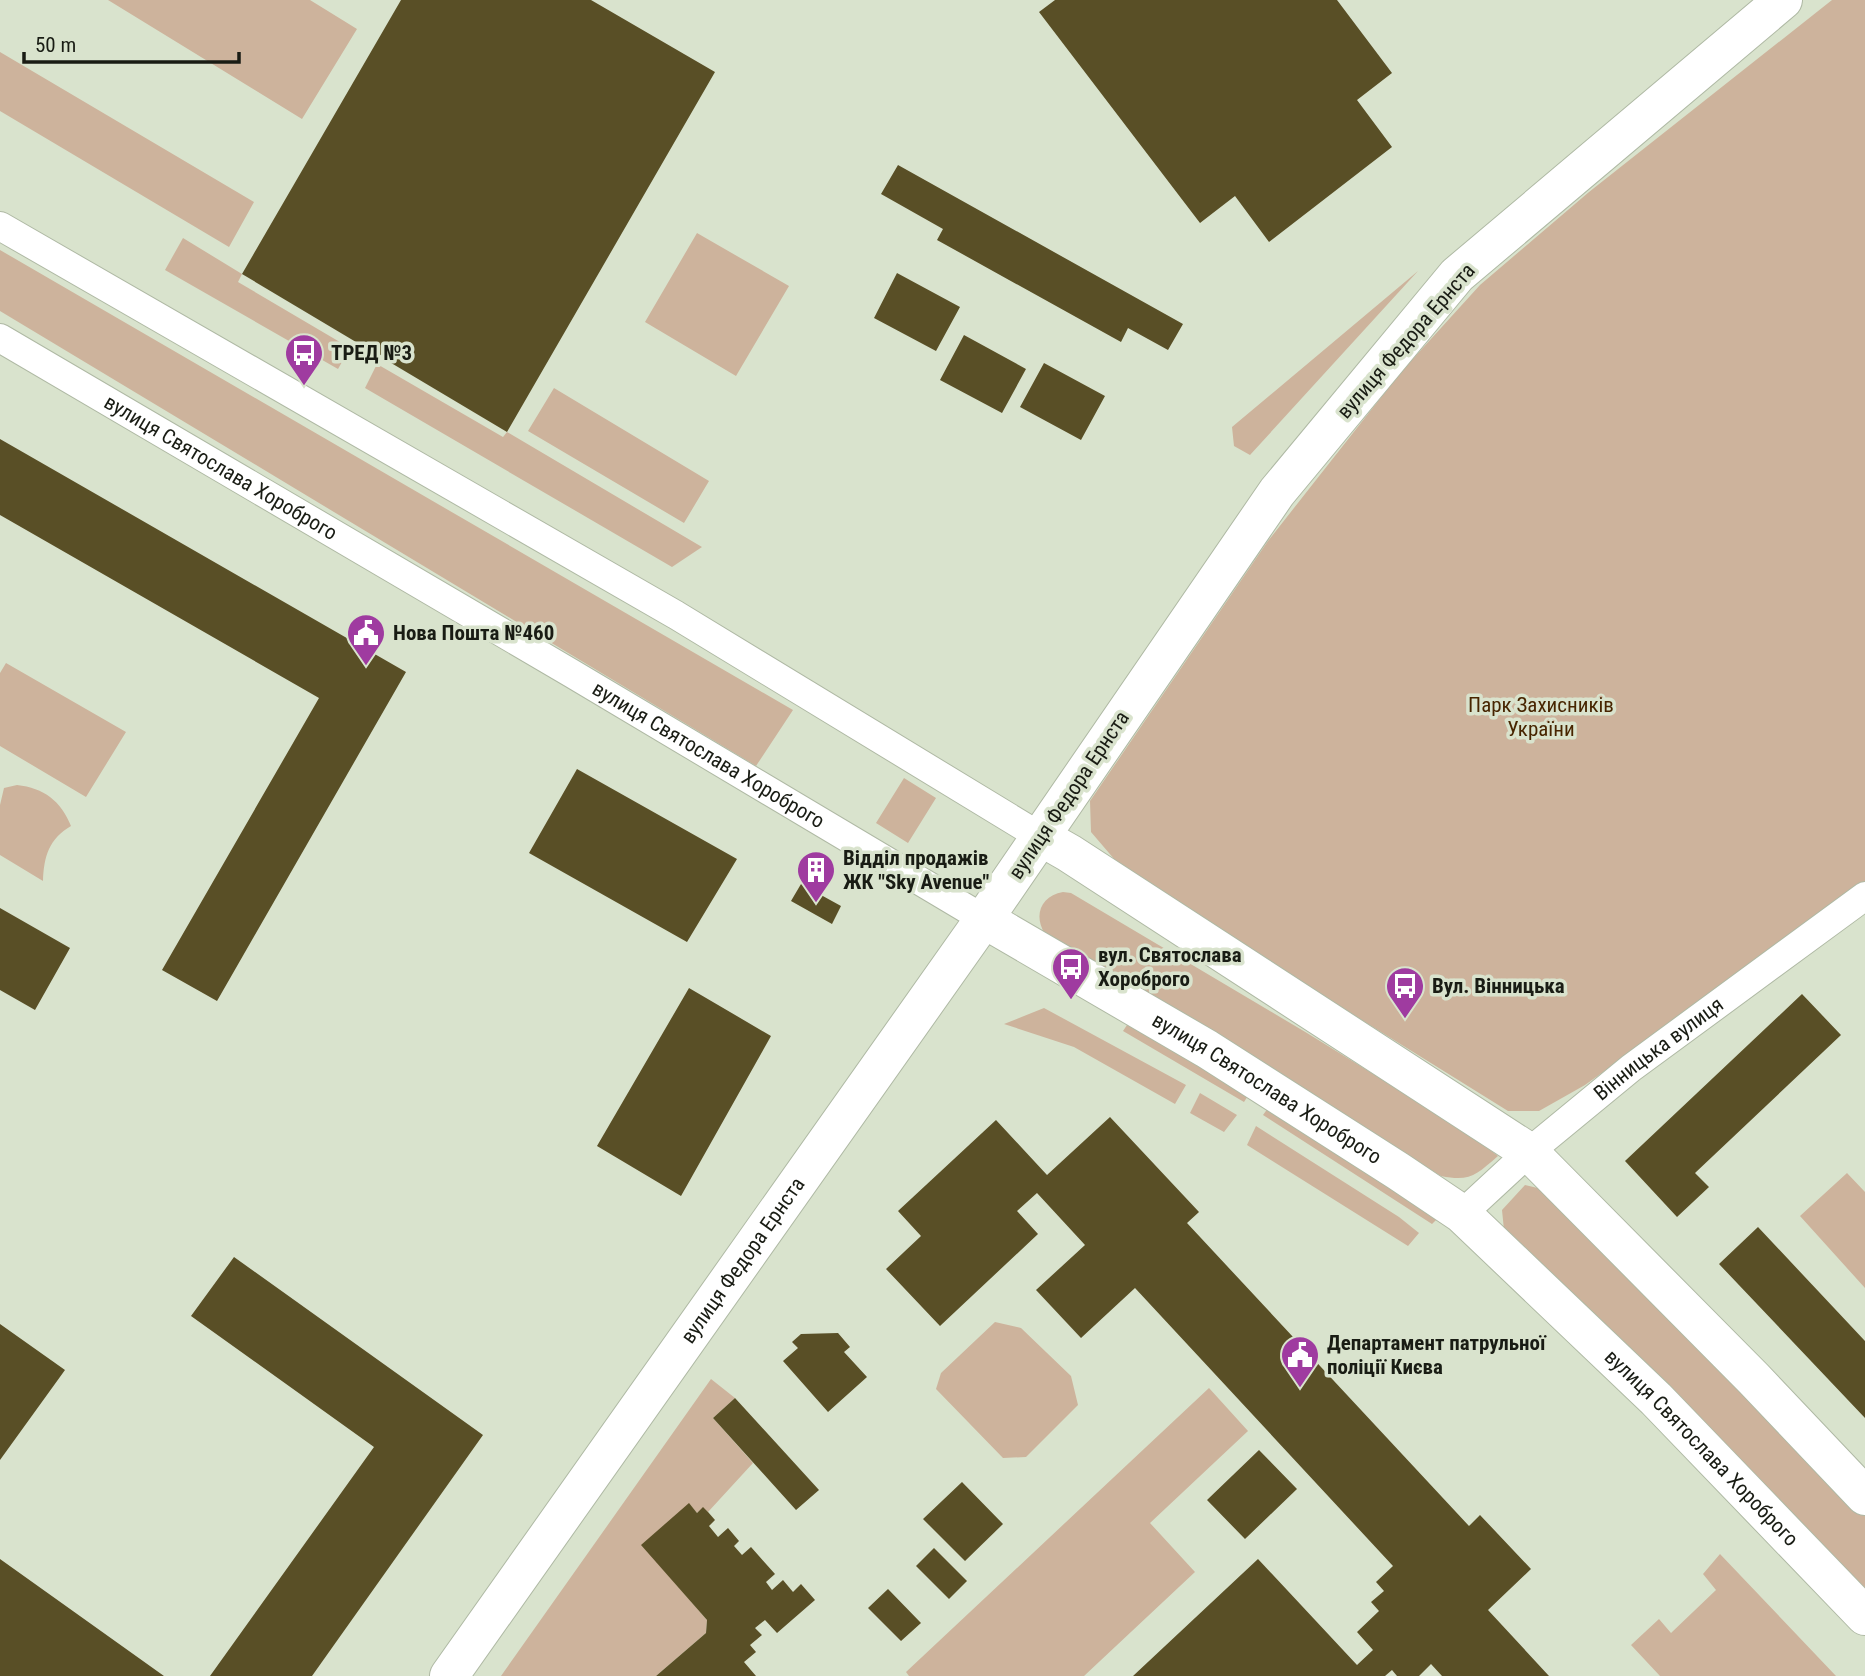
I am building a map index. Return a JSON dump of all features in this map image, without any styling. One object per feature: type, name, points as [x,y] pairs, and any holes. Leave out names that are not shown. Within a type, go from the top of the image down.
[{"type":"main road","name":"вулиця Федора Ернста","points":[[449,1676],[984,919],[1277,492],[1457,275],[1783,0]]},
{"type":"main road","points":[[1041,837],[1529,1152],[1754,1379],[1865,1496]]},
{"type":"main road","name":"вулиця Святослава Хороброго","points":[[984,919],[1207,1049],[1462,1214],[1656,1399],[1865,1616]]},
{"type":"street","points":[[0,226],[676,615],[1041,837]]},
{"type":"street","name":"вулиця Святослава Хороброго","points":[[0,338],[984,919]]},
{"type":"street","name":"Вінницька вулиця","points":[[1462,1214],[1529,1152],[1631,1068],[1865,896]]},
{"type":"green space","points":[[108,0],[310,0],[357,29],[302,119]]},
{"type":"green space","name":"Парк Захисників України","points":[[1832,0],[1865,0],[1865,885],[1585,1085],[1539,1111],[1508,1111],[1127,874],[1091,832],[1090,801],[1268,541],[1401,372],[1480,285],[1589,192]]},
{"type":"green space","points":[[0,52],[254,202],[229,247],[0,111]]},
{"type":"green space","points":[[697,233],[789,286],[736,376],[645,322]]},
{"type":"green space","points":[[183,238],[242,274],[238,282],[350,348],[338,369],[165,270]]},
{"type":"green space","points":[[0,250],[793,710],[756,766],[0,311]]},
{"type":"green space","points":[[1418,271],[1250,455],[1234,446],[1232,427]]},
{"type":"green space","points":[[377,364],[503,437],[507,432],[702,547],[672,567],[365,388]]},
{"type":"green space","points":[[554,388],[709,481],[684,523],[528,431]]},
{"type":"green space","points":[[6,663],[126,732],[86,797],[0,746],[0,673]]},
{"type":"green space","points":[[904,778],[936,798],[908,843],[876,823]]},
{"type":"green space","points":[[17,785],[35,789],[50,797],[62,809],[71,826],[57,837],[49,849],[43,881],[0,855],[0,805],[4,788]]},
{"type":"green space","points":[[1063,892],[1071,893],[1307,1033],[1467,1132],[1498,1156],[1472,1175],[1459,1178],[1441,1176],[1045,934],[1041,927],[1041,907],[1049,898]]},
{"type":"green space","points":[[1044,1008],[1186,1085],[1175,1104],[1074,1047],[1004,1024]]},
{"type":"green space","points":[[1133,1016],[1253,1088],[1244,1102],[1123,1031]]},
{"type":"green space","points":[[1200,1093],[1237,1115],[1224,1132],[1190,1113]]},
{"type":"green space","points":[[1273,1101],[1444,1212],[1432,1224],[1263,1115]]},
{"type":"green space","points":[[1256,1126],[1399,1217],[1419,1233],[1408,1246],[1247,1145]]},
{"type":"green space","points":[[1847,1173],[1865,1192],[1865,1288],[1800,1216]]},
{"type":"green space","points":[[1525,1185],[1546,1190],[1865,1512],[1865,1593],[1504,1230],[1502,1210]]},
{"type":"green space","points":[[995,1322],[1021,1328],[1071,1376],[1078,1405],[1026,1457],[1003,1458],[936,1389],[941,1373]]},
{"type":"green space","points":[[711,1379],[735,1398],[713,1418],[753,1463],[708,1512],[703,1508],[697,1513],[689,1504],[642,1545],[707,1620],[706,1633],[656,1676],[501,1676]]},
{"type":"green space","points":[[1209,1388],[1248,1431],[1150,1523],[1195,1572],[1084,1676],[909,1676],[906,1672]]},
{"type":"green space","points":[[1720,1554],[1836,1676],[1660,1676],[1631,1645],[1659,1619],[1671,1633],[1716,1590],[1703,1574]]},
{"type":"building","points":[[401,0],[591,0],[715,72],[507,432],[242,274]]},
{"type":"building","points":[[1055,0],[1337,0],[1392,73],[1357,100],[1392,147],[1269,242],[1235,196],[1200,223],[1039,12]]},
{"type":"building","points":[[898,165],[1183,324],[1168,350],[1128,328],[1121,342],[937,240],[943,229],[881,194]]},
{"type":"building","points":[[897,273],[960,307],[936,351],[874,318]]},
{"type":"building","points":[[964,335],[1026,369],[1002,413],[940,380]]},
{"type":"building","points":[[1044,363],[1105,396],[1081,440],[1020,407]]},
{"type":"building","points":[[0,439],[406,672],[217,1001],[162,970],[319,698],[0,515]]},
{"type":"building","points":[[577,769],[737,859],[687,942],[529,853]]},
{"type":"building","name":"Відділ продажів ЖК \"Sky Avenue\"","points":[[801,884],[841,906],[832,924],[791,901]]},
{"type":"building","points":[[0,908],[70,948],[35,1010],[0,990]]},
{"type":"building","points":[[689,988],[771,1036],[681,1196],[597,1146]]},
{"type":"building","points":[[1802,994],[1841,1035],[1695,1173],[1709,1187],[1677,1217],[1625,1161]]},
{"type":"building","points":[[1110,1117],[1199,1212],[1187,1223],[1469,1526],[1480,1515],[1531,1569],[1488,1610],[1549,1676],[1442,1676],[1431,1664],[1419,1676],[1397,1676],[1392,1670],[1385,1676],[1133,1676],[1258,1559],[1357,1665],[1373,1650],[1357,1632],[1379,1611],[1371,1602],[1384,1591],[1376,1582],[1393,1566],[1135,1288],[1081,1338],[1036,1290],[1085,1245],[1037,1193],[1017,1211],[1038,1234],[940,1326],[886,1269],[921,1236],[898,1211],[996,1120],[1047,1175]]},
{"type":"building","points":[[1758,1227],[1865,1341],[1865,1418],[1719,1264]]},
{"type":"building","points":[[234,1257],[483,1435],[312,1676],[210,1676],[374,1447],[191,1316]]},
{"type":"building","points":[[0,1324],[65,1370],[0,1460]]},
{"type":"building","points":[[838,1333],[850,1347],[844,1352],[867,1377],[828,1412],[783,1361],[798,1348],[792,1342],[801,1334]]},
{"type":"building","points":[[735,1398],[819,1490],[796,1510],[713,1418]]},
{"type":"building","points":[[1259,1450],[1297,1489],[1245,1539],[1207,1500]]},
{"type":"building","points":[[962,1482],[1003,1524],[965,1561],[923,1519]]},
{"type":"building","points":[[689,1503],[697,1513],[703,1507],[715,1520],[709,1526],[718,1537],[728,1528],[739,1541],[734,1546],[742,1555],[751,1547],[775,1574],[766,1582],[772,1590],[783,1580],[793,1592],[801,1584],[815,1600],[777,1633],[765,1620],[755,1628],[762,1635],[750,1645],[756,1652],[744,1662],[756,1676],[656,1676],[706,1633],[707,1620],[641,1545]]},
{"type":"building","points":[[934,1548],[967,1581],[949,1599],[916,1566]]},
{"type":"building","points":[[0,1559],[164,1676],[0,1676]]},
{"type":"building","points":[[888,1589],[921,1623],[901,1641],[868,1608]]},
{"type":"place","name":"ТРЕД №3","points":[[304,387]]},
{"type":"place","name":"Нова Пошта №460","points":[[366,667]]},
{"type":"place","name":"Відділ продажів ЖК \"Sky Avenue\"","points":[[816,904]]},
{"type":"place","name":"вул. Святослава Хороброго","points":[[1071,1001]]},
{"type":"place","name":"Вул. Вінницька","points":[[1405,1020]]},
{"type":"place","name":"Департамент патрульної поліції Києва","points":[[1300,1389]]}]
